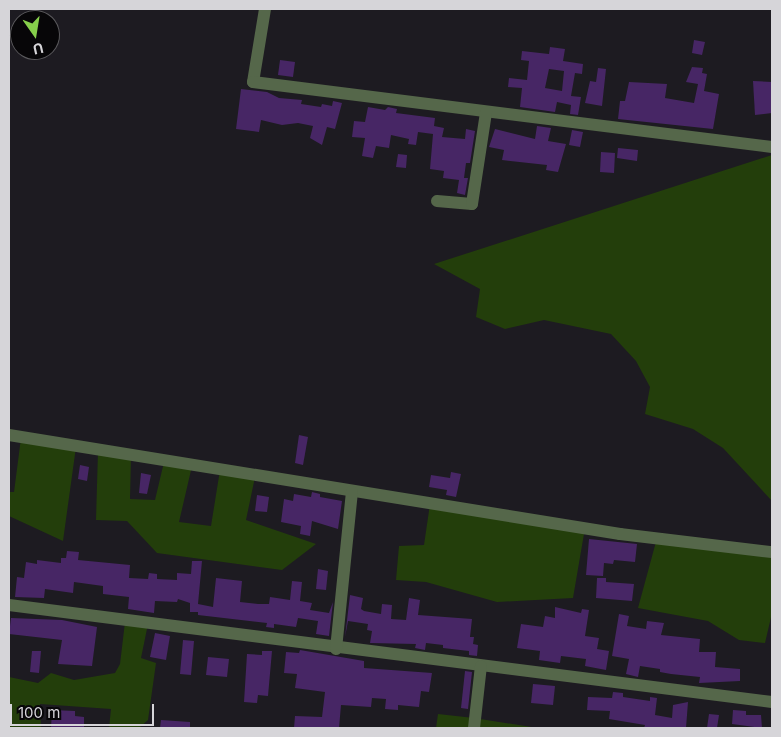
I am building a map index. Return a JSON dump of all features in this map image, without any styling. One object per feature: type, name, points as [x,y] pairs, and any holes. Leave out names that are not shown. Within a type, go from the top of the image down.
[{"type":"street","points":[[265,9],[253,82],[772,147]]},
{"type":"street","points":[[437,201],[472,204],[486,112]]},
{"type":"street","points":[[9,435],[620,534],[772,552]]},
{"type":"street","points":[[336,649],[352,492]]},
{"type":"street","points":[[9,606],[336,649],[772,702]]},
{"type":"street","points":[[474,728],[481,666]]},
{"type":"green space","points":[[772,155],[772,501],[723,448],[693,429],[645,414],[650,387],[636,361],[611,334],[544,320],[505,329],[476,317],[480,289],[434,264]]},
{"type":"green space","points":[[21,438],[76,447],[63,541],[9,516],[9,492],[14,492]]},
{"type":"green space","points":[[98,451],[131,456],[130,499],[155,500],[164,462],[192,466],[179,522],[211,526],[220,470],[255,477],[246,520],[316,544],[282,570],[157,553],[127,521],[96,520]]},
{"type":"green space","points":[[430,504],[585,528],[573,598],[497,602],[426,582],[396,580],[399,546],[424,545]]},
{"type":"green space","points":[[657,538],[772,553],[772,613],[765,643],[739,640],[708,621],[638,608]]},
{"type":"green space","points":[[125,622],[148,624],[141,658],[156,663],[148,720],[139,728],[109,728],[111,709],[40,704],[41,728],[9,728],[9,677],[38,683],[51,673],[74,680],[115,673],[120,664]]},
{"type":"green space","points":[[438,714],[474,718],[538,728],[436,728]]},
{"type":"building","points":[[694,40],[705,42],[702,55],[692,53]]},
{"type":"building","points":[[550,47],[565,49],[563,61],[583,64],[582,74],[575,73],[571,96],[581,97],[578,115],[570,114],[571,105],[557,102],[555,112],[520,107],[522,88],[508,87],[509,78],[527,80],[529,61],[521,60],[522,51],[549,54]],"holes":[[[549,69],[564,71],[562,91],[545,88]]]},
{"type":"building","points":[[280,60],[295,62],[293,77],[278,75]]},
{"type":"building","points":[[692,67],[703,68],[702,73],[707,74],[704,91],[719,94],[713,129],[618,119],[620,101],[625,101],[629,82],[667,84],[665,98],[694,103],[698,84],[686,82]]},
{"type":"building","points":[[598,68],[606,69],[602,106],[585,103],[590,81],[596,82]]},
{"type":"building","points":[[753,81],[772,82],[772,113],[755,115]]},
{"type":"building","points":[[241,89],[267,92],[279,98],[302,100],[301,104],[321,107],[322,104],[332,106],[333,101],[342,103],[335,129],[327,127],[322,145],[310,138],[313,126],[298,123],[282,125],[261,120],[259,132],[236,129]]},
{"type":"building","points":[[368,107],[385,110],[388,107],[397,109],[396,113],[435,118],[434,126],[444,128],[442,137],[465,139],[466,129],[475,131],[470,163],[466,163],[464,178],[468,178],[465,195],[457,193],[459,180],[443,178],[444,171],[430,169],[433,134],[418,132],[416,145],[408,144],[409,139],[391,135],[389,148],[376,146],[373,158],[362,156],[365,138],[352,137],[354,121],[365,122]]},
{"type":"building","points":[[537,126],[551,128],[548,141],[566,144],[558,172],[546,170],[547,165],[502,160],[504,150],[489,147],[495,129],[535,139]]},
{"type":"building","points":[[572,130],[583,132],[580,147],[569,145]]},
{"type":"building","points":[[618,148],[638,150],[637,161],[617,158]]},
{"type":"building","points":[[601,152],[615,153],[614,173],[600,172]]},
{"type":"building","points":[[398,154],[407,155],[406,168],[396,167]]},
{"type":"building","points":[[299,435],[308,437],[303,465],[295,463]]},
{"type":"building","points":[[80,465],[89,467],[87,481],[78,479]]},
{"type":"building","points":[[451,472],[461,474],[456,497],[446,495],[447,490],[429,487],[431,475],[450,478]]},
{"type":"building","points":[[141,473],[151,475],[147,494],[139,493]]},
{"type":"building","points":[[312,492],[320,494],[320,497],[342,501],[338,529],[312,521],[310,536],[300,534],[301,526],[281,522],[284,499],[293,501],[294,494],[311,497]]},
{"type":"building","points":[[257,495],[269,497],[267,512],[255,511]]},
{"type":"building","points":[[589,539],[637,544],[635,562],[614,560],[613,564],[604,563],[603,576],[586,575]]},
{"type":"building","points":[[67,551],[79,552],[78,560],[130,565],[129,578],[148,579],[149,573],[157,574],[157,579],[177,580],[177,573],[191,574],[192,561],[202,561],[198,604],[213,607],[216,578],[242,581],[240,602],[258,604],[269,604],[270,597],[290,600],[292,581],[302,582],[300,601],[312,603],[310,610],[329,613],[333,602],[329,636],[316,634],[318,621],[298,618],[296,627],[274,624],[274,628],[266,627],[267,623],[198,615],[198,612],[190,612],[190,603],[178,599],[177,602],[155,601],[154,613],[128,609],[129,597],[103,594],[103,586],[74,582],[73,593],[45,589],[44,598],[15,597],[17,577],[24,578],[26,562],[37,564],[37,560],[61,563],[61,558],[66,558]]},
{"type":"building","points":[[318,569],[328,571],[326,590],[316,589]]},
{"type":"building","points":[[597,578],[606,578],[606,582],[634,584],[632,601],[596,598]]},
{"type":"building","points":[[350,595],[363,598],[361,609],[364,611],[381,614],[382,604],[392,605],[391,619],[406,620],[409,598],[420,600],[418,615],[472,619],[470,637],[474,637],[473,644],[478,645],[477,656],[469,655],[469,651],[443,648],[443,645],[426,643],[425,650],[415,648],[416,644],[370,643],[372,631],[367,630],[368,624],[348,621],[345,637]]},
{"type":"building","points":[[555,607],[581,613],[582,609],[589,610],[585,636],[599,638],[597,649],[609,651],[606,670],[585,666],[586,659],[561,656],[560,663],[539,660],[540,651],[517,648],[521,624],[543,627],[545,616],[555,618]]},
{"type":"building","points":[[619,614],[629,616],[627,626],[646,629],[647,621],[664,623],[661,635],[700,639],[699,652],[716,652],[715,667],[740,669],[740,681],[699,683],[700,677],[660,672],[660,669],[640,666],[638,677],[626,674],[629,659],[612,656]]},
{"type":"building","points":[[11,618],[62,620],[97,627],[92,666],[58,664],[62,640],[9,634]]},
{"type":"building","points":[[155,633],[170,636],[166,660],[150,657]]},
{"type":"building","points":[[183,640],[194,641],[191,675],[180,674]]},
{"type":"building","points":[[300,650],[364,661],[364,668],[432,673],[429,692],[421,691],[419,707],[398,705],[398,710],[385,709],[386,699],[372,698],[371,707],[341,705],[339,728],[294,728],[295,716],[322,717],[325,692],[295,688],[297,674],[284,673],[286,652],[299,653]]},
{"type":"building","points":[[32,651],[41,651],[39,673],[30,672]]},
{"type":"building","points":[[262,651],[272,651],[268,696],[258,695],[257,703],[244,702],[247,654],[262,655]]},
{"type":"building","points":[[208,657],[229,659],[227,677],[206,675]]},
{"type":"building","points":[[465,671],[472,672],[468,709],[461,708]]},
{"type":"building","points":[[533,684],[555,686],[553,705],[531,703]]},
{"type":"building","points":[[613,692],[623,693],[623,697],[650,701],[650,697],[657,698],[655,715],[672,718],[673,705],[688,702],[686,728],[644,728],[645,725],[609,719],[610,711],[587,710],[588,697],[612,698]]},
{"type":"building","points":[[52,710],[75,711],[75,716],[84,717],[84,728],[51,728]]},
{"type":"building","points":[[733,710],[746,711],[746,715],[761,715],[762,728],[732,724]]},
{"type":"building","points":[[709,714],[719,715],[717,728],[707,728]]},
{"type":"building","points":[[161,720],[190,722],[190,728],[160,728]]}]
